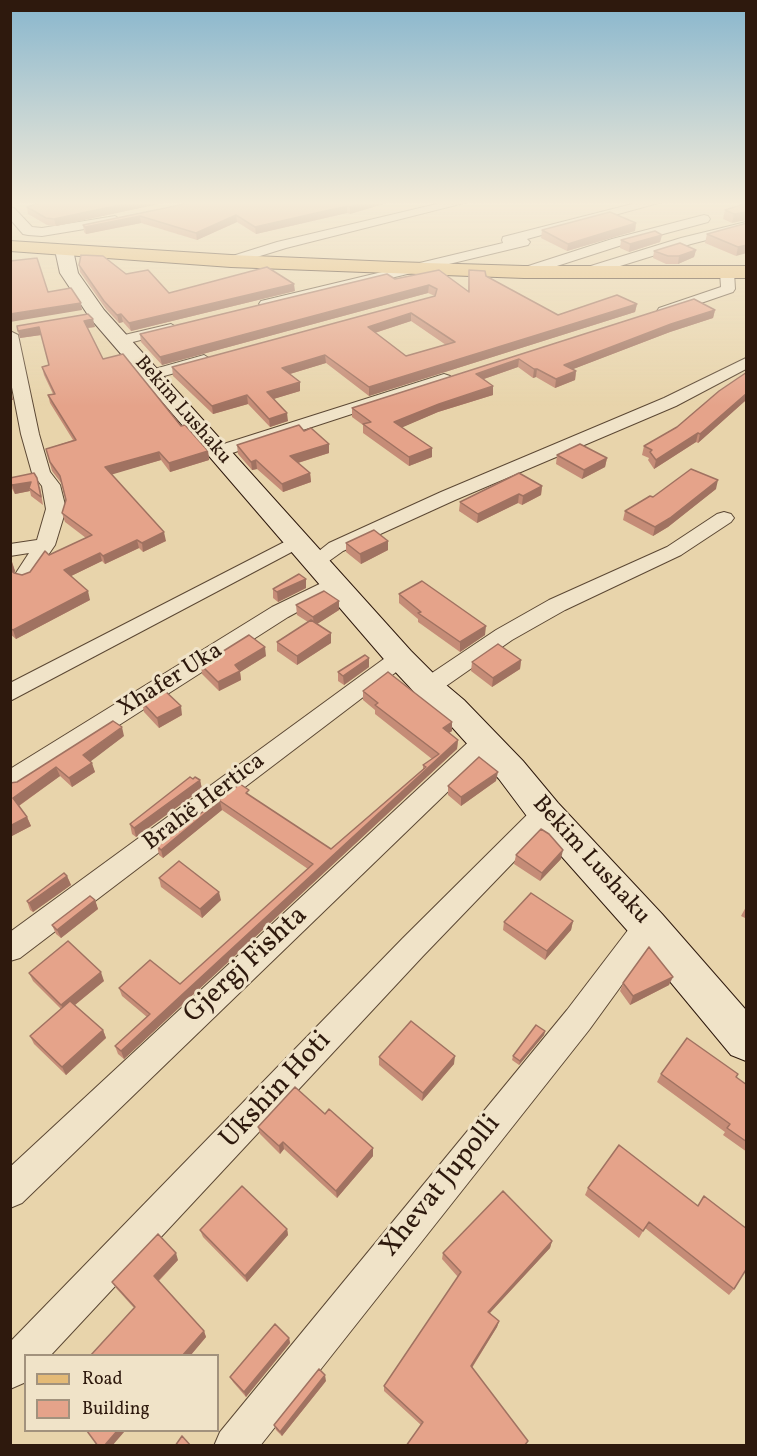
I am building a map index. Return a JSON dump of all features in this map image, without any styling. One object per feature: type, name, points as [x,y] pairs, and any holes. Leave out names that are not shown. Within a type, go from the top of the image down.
[{"type":"main road","points":[[461,270],[747,272]]},
{"type":"street","name":"Bekim Lushaku","points":[[68,270],[86,316],[121,340],[400,658],[428,687],[453,708],[511,770],[545,813],[648,926],[747,1041]]},
{"type":"street","points":[[246,309],[394,270]]},
{"type":"street","points":[[524,272],[530,270]]},
{"type":"street","points":[[586,272],[593,270]]},
{"type":"street","points":[[649,316],[728,289],[727,272]]},
{"type":"street","points":[[121,340],[189,323]]},
{"type":"street","points":[[14,330],[30,434],[41,473],[51,485],[56,509],[45,545],[24,576]]},
{"type":"street","points":[[150,375],[217,356]]},
{"type":"street","points":[[10,693],[315,562],[336,547],[670,402],[747,363]]},
{"type":"street","points":[[217,452],[459,375]]},
{"type":"street","points":[[21,478],[41,473]]},
{"type":"street","points":[[428,687],[512,630],[557,604],[674,551],[724,518]]},
{"type":"street","points":[[10,550],[45,545]]},
{"type":"street","name":"Xhafer Uka","points":[[10,782],[280,612],[315,562]]},
{"type":"street","name":"Brahë Hertica","points":[[10,949],[400,658]]},
{"type":"street","name":"Gjergj Fishta","points":[[10,1191],[484,742]]},
{"type":"street","name":"Ukshin Hoti","points":[[25,1354],[413,947],[545,813]]},
{"type":"street","name":"Xhevat Jupolli","points":[[234,1446],[578,1020],[648,926]]},
{"type":"street","name":"Ukshin Hoti","points":[[10,1370],[24,1355]]},
{"type":"building","points":[[10,270],[41,270],[48,292],[71,288],[81,303],[10,314]]},
{"type":"building","points":[[82,270],[121,270],[126,274],[148,270],[169,293],[256,270],[272,270],[294,284],[129,323],[121,314],[117,315]]},
{"type":"building","points":[[439,270],[469,292],[469,270],[485,271],[486,276],[558,315],[617,295],[637,304],[369,387],[325,355],[282,368],[300,382],[267,392],[287,413],[269,419],[247,395],[212,406],[172,367],[435,296],[437,289],[429,285],[160,357],[140,334],[387,274],[395,279]],"holes":[[[411,313],[455,342],[406,356],[368,327]]]},
{"type":"building","points":[[694,299],[715,310],[671,324],[564,365],[576,371],[556,379],[519,359],[476,374],[493,386],[394,422],[432,448],[409,457],[363,424],[371,422],[352,408]]},
{"type":"building","points":[[88,314],[93,319],[84,321],[103,359],[123,354],[181,426],[185,425],[208,451],[169,463],[159,452],[105,467],[164,532],[142,543],[137,540],[103,556],[100,553],[64,570],[88,591],[13,630],[10,628],[10,570],[22,575],[30,572],[45,551],[49,555],[92,535],[62,513],[66,500],[60,476],[50,462],[46,449],[76,440],[48,395],[55,394],[42,367],[49,365],[39,327],[18,331],[17,326]]},
{"type":"building","points":[[747,372],[747,393],[700,434],[698,433],[656,460],[650,452],[652,450],[644,446],[677,427],[719,391]]},
{"type":"building","points":[[299,425],[304,431],[311,428],[329,444],[290,456],[310,473],[282,484],[256,460],[251,462],[237,445]]},
{"type":"building","points":[[580,444],[607,458],[584,470],[557,455]]},
{"type":"building","points":[[691,469],[718,480],[670,518],[655,527],[625,511],[650,496],[653,497]]},
{"type":"building","points":[[34,473],[41,497],[29,488],[31,482],[12,485],[10,482],[10,478]]},
{"type":"building","points":[[519,473],[542,486],[523,496],[519,494],[478,514],[460,502]]},
{"type":"building","points":[[374,530],[388,541],[360,554],[346,543]]},
{"type":"building","points":[[299,574],[306,579],[277,592],[273,589]]},
{"type":"building","points":[[422,581],[486,626],[460,642],[418,613],[421,612],[399,594]]},
{"type":"building","points":[[324,591],[339,601],[313,617],[296,605]]},
{"type":"building","points":[[311,620],[331,633],[297,656],[277,642]]},
{"type":"building","points":[[249,635],[265,647],[235,665],[240,671],[218,682],[201,665]]},
{"type":"building","points":[[498,644],[521,660],[493,678],[472,662]]},
{"type":"building","points":[[365,655],[369,658],[343,676],[338,672]]},
{"type":"building","points":[[388,672],[452,722],[443,728],[458,740],[121,1051],[115,1046],[150,1014],[119,988],[150,960],[180,984],[313,864],[220,801],[161,850],[157,846],[240,784],[249,790],[246,793],[331,849],[426,767],[423,765],[439,754],[375,705],[378,703],[363,691]]},
{"type":"building","points":[[163,689],[181,706],[157,718],[142,702]]},
{"type":"building","points":[[113,721],[122,727],[83,755],[92,763],[69,778],[56,767],[13,798],[27,817],[10,826],[10,783],[17,782]]},
{"type":"building","points":[[479,757],[498,772],[461,797],[448,786]]},
{"type":"building","points":[[190,777],[200,780],[134,828],[130,824]]},
{"type":"building","points":[[541,829],[549,834],[563,850],[542,873],[516,855]]},
{"type":"building","points":[[179,861],[219,892],[200,909],[159,878]]},
{"type":"building","points":[[64,873],[67,876],[29,903],[27,901]]},
{"type":"building","points":[[531,893],[573,921],[547,951],[504,922]]},
{"type":"building","points":[[90,896],[95,900],[57,930],[52,925]]},
{"type":"building","points":[[68,941],[101,972],[61,1005],[29,973]]},
{"type":"building","points":[[649,947],[673,977],[633,996],[623,983]]},
{"type":"building","points":[[70,1001],[103,1030],[62,1067],[30,1036]]},
{"type":"building","points":[[411,1021],[455,1056],[423,1093],[379,1057]]},
{"type":"building","points":[[536,1025],[545,1031],[520,1061],[513,1056]]},
{"type":"building","points":[[687,1038],[738,1074],[736,1077],[747,1085],[747,1142],[727,1128],[730,1124],[661,1074]]},
{"type":"building","points":[[295,1087],[325,1114],[329,1109],[373,1148],[336,1191],[283,1142],[279,1146],[258,1127]]},
{"type":"building","points":[[619,1145],[698,1206],[704,1196],[747,1229],[747,1268],[734,1289],[649,1222],[643,1231],[588,1188]]},
{"type":"building","points":[[242,1186],[287,1229],[245,1276],[200,1230]]},
{"type":"building","points":[[503,1191],[552,1241],[488,1312],[499,1321],[471,1366],[528,1441],[524,1446],[406,1446],[423,1422],[384,1386],[461,1272],[443,1253]]},
{"type":"building","points":[[158,1234],[176,1253],[154,1276],[204,1331],[184,1354],[92,1354],[135,1307],[112,1282]]},
{"type":"building","points":[[275,1324],[289,1338],[244,1392],[230,1377]]},
{"type":"building","points":[[319,1369],[325,1375],[280,1432],[274,1425]]},
{"type":"building","points":[[88,1432],[116,1432],[104,1446],[98,1446]]},
{"type":"building","points":[[182,1436],[191,1446],[175,1446]]}]
